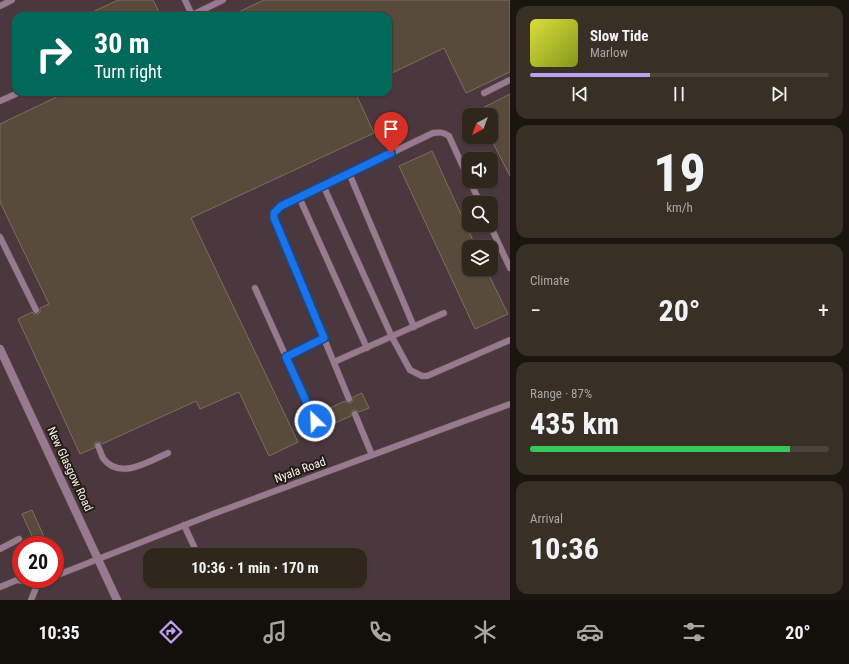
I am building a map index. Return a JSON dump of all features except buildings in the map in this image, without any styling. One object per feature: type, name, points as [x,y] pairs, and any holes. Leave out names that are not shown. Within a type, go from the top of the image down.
[{"type":"street","name":"New Glasgow Road","points":[[0,349],[117,600]]},
{"type":"lane","points":[[0,6],[12,0]]},
{"type":"lane","points":[[185,0],[190,12]]},
{"type":"lane","points":[[197,12],[221,0]]},
{"type":"lane","points":[[484,93],[510,80]]},
{"type":"lane","points":[[0,101],[12,96]]},
{"type":"lane","points":[[349,399],[274,218],[274,213],[281,206],[433,133],[444,132],[448,136],[462,165]]},
{"type":"lane","points":[[349,173],[414,327]]},
{"type":"lane","points":[[323,186],[392,337],[410,370],[422,376],[427,376],[510,340]]},
{"type":"lane","points":[[299,197],[367,348]]},
{"type":"lane","points":[[493,232],[510,268]]},
{"type":"lane","points":[[0,237],[36,310]]},
{"type":"lane","points":[[255,288],[315,421]]},
{"type":"lane","points":[[334,362],[444,313]]},
{"type":"lane","points":[[286,357],[324,338]]},
{"type":"lane","name":"Nyala Road","points":[[64,572],[510,404]]},
{"type":"lane","points":[[355,414],[372,455]]},
{"type":"lane","points":[[98,446],[104,458],[111,465],[124,469],[133,468],[168,453]]},
{"type":"lane","points":[[184,526],[195,548]]},
{"type":"lane","points":[[0,549],[12,543]]},
{"type":"lane","points":[[0,587],[12,582]]},
{"type":"lane","points":[[31,600],[36,588]]},
{"type":"shaded area","points":[[0,0],[510,0],[510,600],[0,600]]},
{"type":"route","points":[[315,421],[286,357],[324,338],[274,218],[274,213],[281,206],[391,153]]}]
